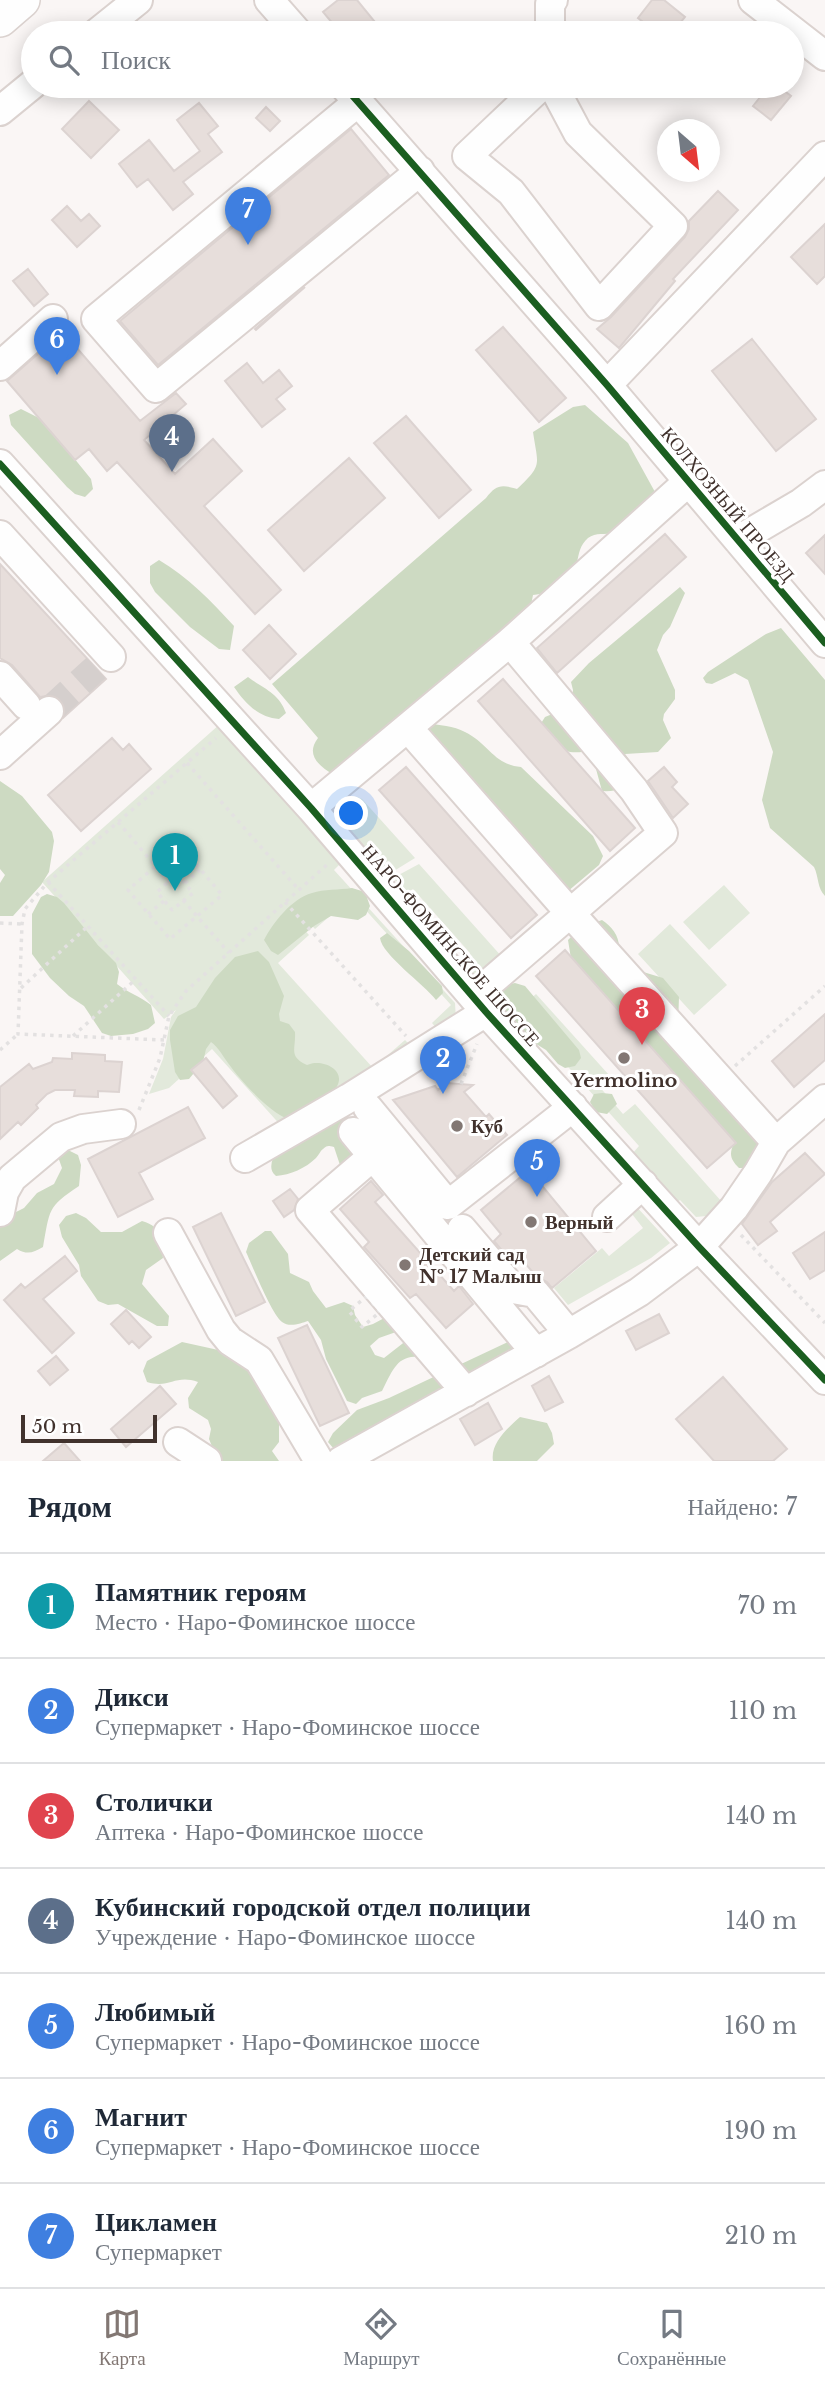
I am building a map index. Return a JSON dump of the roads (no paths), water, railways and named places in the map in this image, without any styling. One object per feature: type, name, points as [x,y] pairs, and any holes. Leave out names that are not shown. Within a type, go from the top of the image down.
[{"type":"street","points":[[112,21],[138,0]]},
{"type":"street","points":[[269,0],[288,21]]},
{"type":"street","points":[[550,21],[550,4],[553,0]]},
{"type":"street","points":[[753,0],[780,21]]},
{"type":"street","points":[[804,40],[825,56]]},
{"type":"street","points":[[0,111],[21,94]]},
{"type":"street","points":[[346,98],[96,319],[156,388],[420,171]]},
{"type":"street","name":"КОЛХОЗНЫЙ ПРОЕЗД","points":[[355,98],[607,385],[825,643]]},
{"type":"street","points":[[528,98],[467,156],[511,192],[599,306],[673,226],[578,133],[559,98]]},
{"type":"street","points":[[607,385],[825,156]]},
{"type":"street","points":[[0,366],[53,319]]},
{"type":"street","name":"НАРО-ФОМИНСКОЕ ШОССЕ","points":[[0,464],[312,808],[480,1004],[699,1247],[825,1380]]},
{"type":"street","points":[[312,808],[510,642],[689,481]]},
{"type":"street","points":[[738,540],[825,485]]},
{"type":"street","points":[[0,536],[104,663],[151,632]]},
{"type":"street","points":[[245,1158],[422,1053],[480,1004],[570,914],[663,834],[634,790],[510,642]]},
{"type":"street","points":[[0,676],[38,708],[0,755]]},
{"type":"street","points":[[408,728],[570,914],[776,1142]]},
{"type":"street","points":[[341,1461],[569,1334],[639,1292],[699,1247],[758,1173],[776,1142],[825,1098]]},
{"type":"street","points":[[368,1108],[448,1205],[573,1107]]},
{"type":"street","points":[[0,1212],[4,1192],[12,1178],[61,1137],[83,1129],[121,1124]]},
{"type":"street","points":[[353,1132],[536,1353]]},
{"type":"street","points":[[373,1156],[310,1209],[466,1392]]},
{"type":"street","points":[[607,1217],[643,1184]]},
{"type":"street","points":[[462,1229],[513,1289],[536,1293],[569,1334]]},
{"type":"street","points":[[168,1233],[221,1330],[230,1341],[259,1360],[320,1461]]},
{"type":"street","points":[[178,1442],[207,1461]]},
{"type":"tunnel","points":[[49,711],[96,668]]},
{"type":"place","name":"Цикламен","points":[[248,245]]},
{"type":"place","name":"Магнит","points":[[57,375]]},
{"type":"place","name":"Кубинский городской отдел полиции","points":[[172,472]]},
{"type":"place","name":"Памятник героям","points":[[175,891]]},
{"type":"place","name":"Столички","points":[[642,1045]]},
{"type":"place","name":"Yermolino","points":[[624,1058]]},
{"type":"place","name":"Дикси","points":[[443,1094]]},
{"type":"place","name":"Куб","points":[[457,1126]]},
{"type":"place","name":"Любимый","points":[[537,1197]]},
{"type":"place","name":"Верный","points":[[531,1222]]},
{"type":"place","name":"Детский сад № 17 Малыш","points":[[405,1265]]}]
